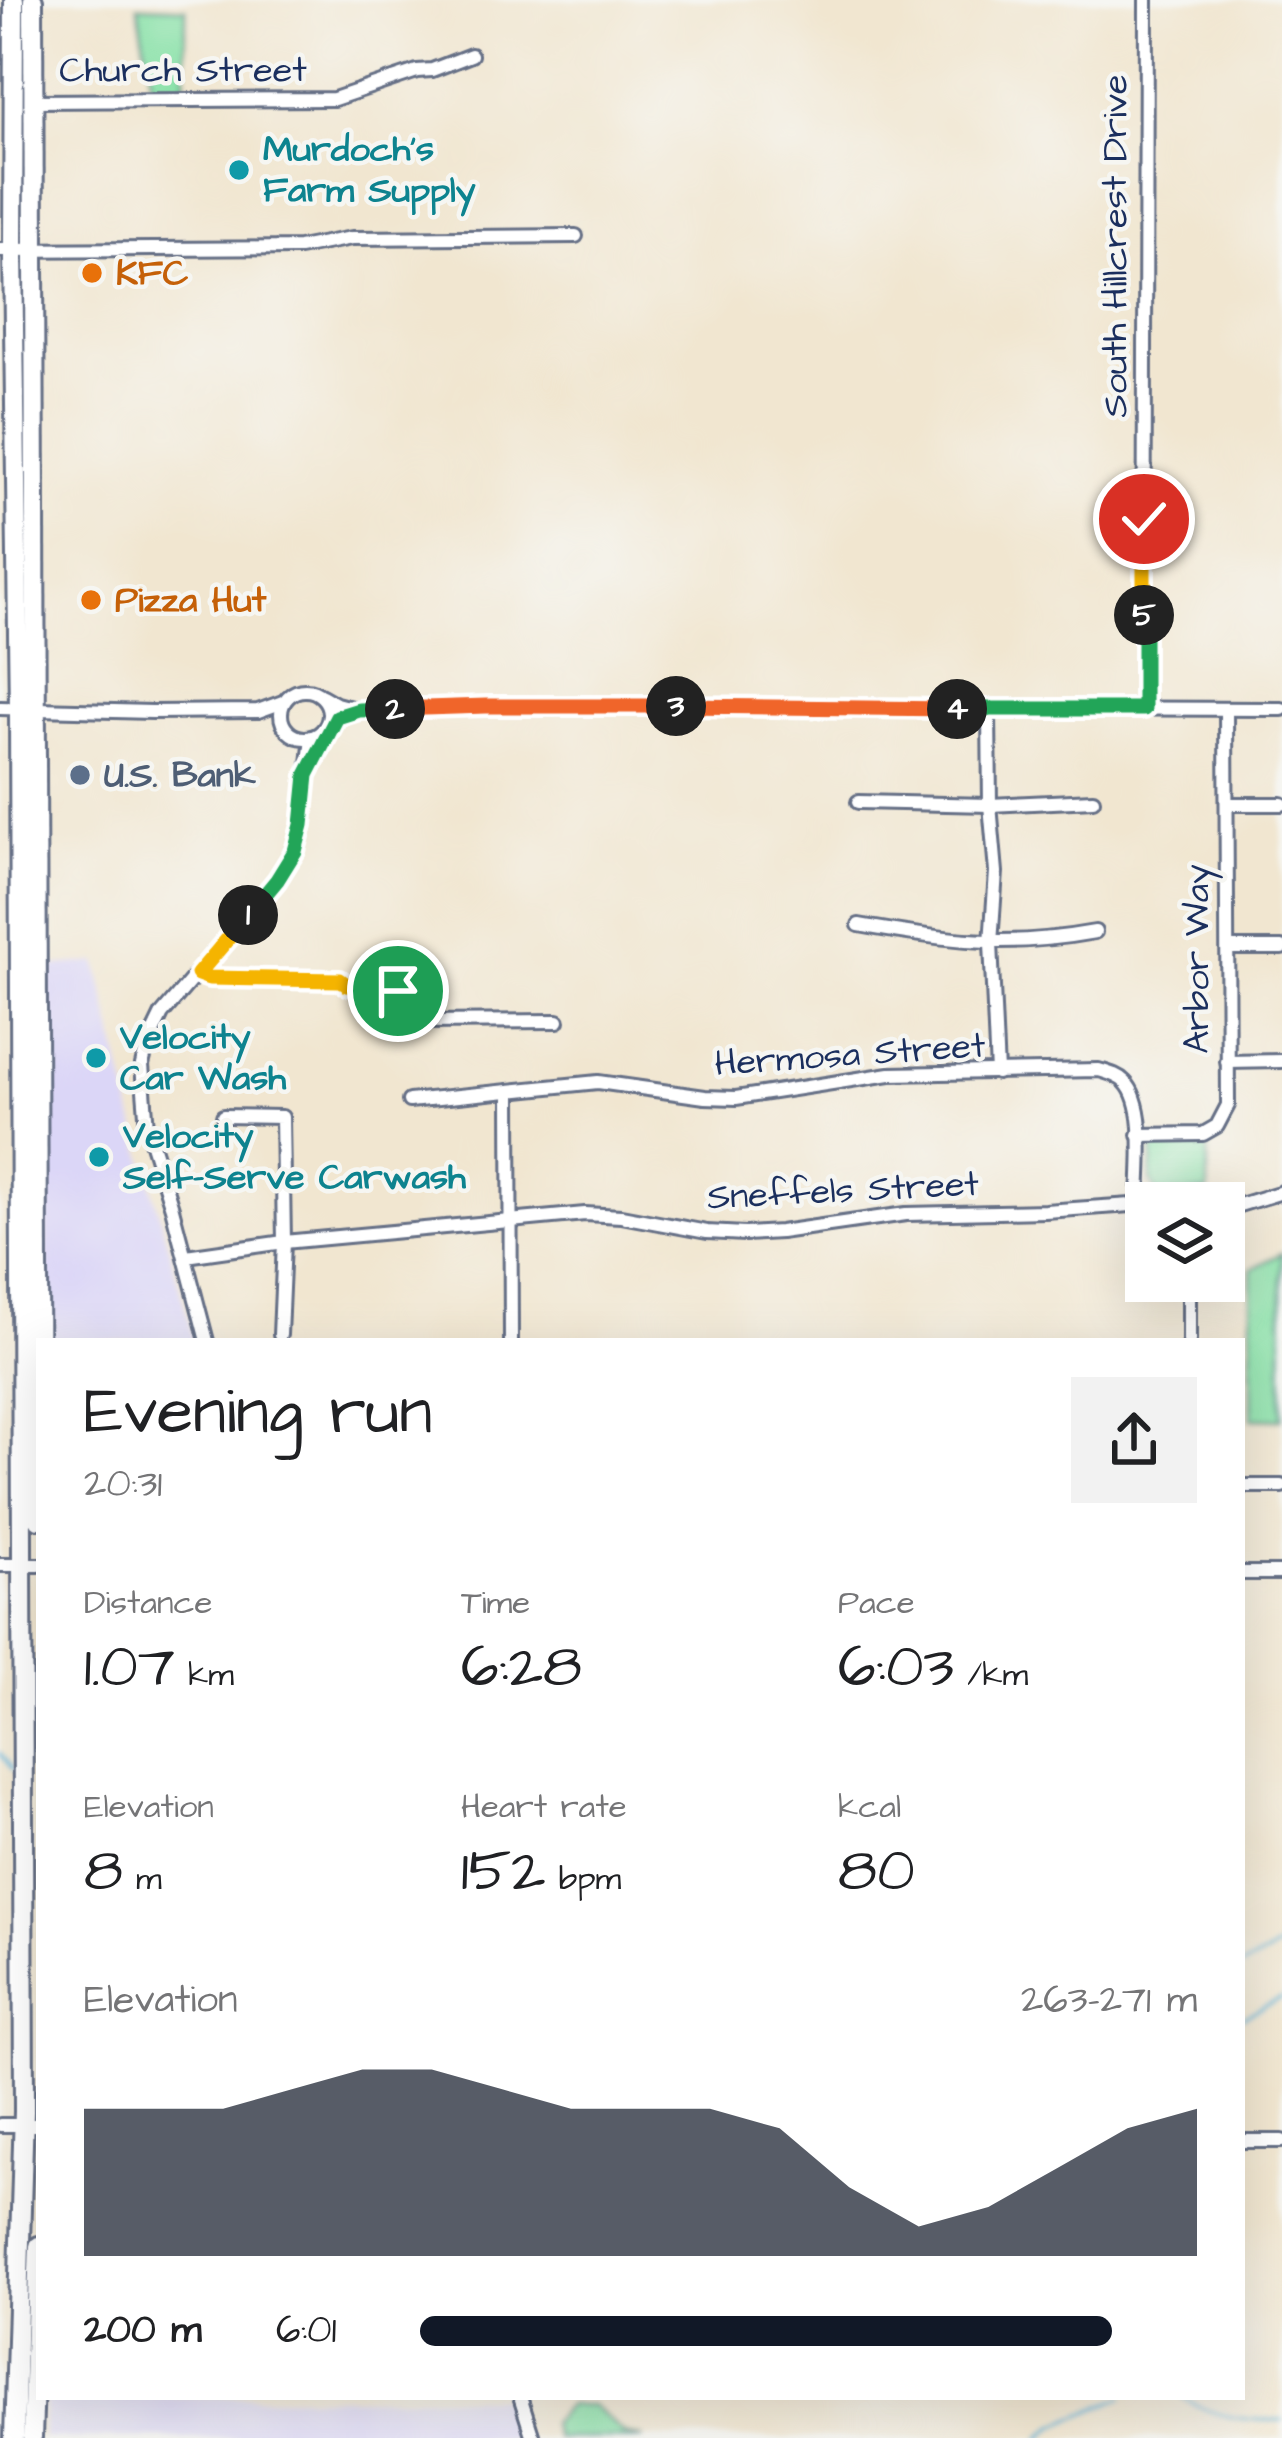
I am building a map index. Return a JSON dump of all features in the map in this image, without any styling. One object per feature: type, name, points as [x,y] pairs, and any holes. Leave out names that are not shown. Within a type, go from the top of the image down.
[{"type":"highway","points":[[14,0],[19,1136],[36,1443]]},
{"type":"highway","points":[[16,251],[32,101],[33,0]]},
{"type":"highway","points":[[14,2438],[31,2125],[21,1730],[33,1366]]},
{"type":"highway","points":[[32,2438],[36,2328]]},
{"type":"street","name":"South Hillcrest Drive","points":[[1144,709],[1146,0]]},
{"type":"street","name":"Church Street","points":[[32,101],[334,99],[471,55]]},
{"type":"street","points":[[16,251],[298,248],[352,238],[576,236]]},
{"type":"street","points":[[18,708],[259,711],[297,691],[309,691],[359,710],[591,706],[1282,709]]},
{"type":"street","points":[[306,782],[333,719],[322,696]]},
{"type":"street","points":[[282,723],[283,702]]},
{"type":"street","points":[[296,736],[313,737],[333,719],[359,710]]},
{"type":"street","points":[[989,710],[997,1073]]},
{"type":"street","name":"Arbor Way","points":[[1139,1135],[1202,1134],[1217,1126],[1228,1105],[1226,710]]},
{"type":"street","points":[[259,711],[296,736],[306,782]]},
{"type":"street","points":[[206,1338],[147,1128],[142,1065],[162,1014],[277,880],[295,851],[313,737]]},
{"type":"street","points":[[858,802],[990,805],[1093,800]]},
{"type":"street","points":[[1227,804],[1282,803]]},
{"type":"street","points":[[859,925],[991,943],[1045,941],[1095,932]]},
{"type":"street","points":[[1228,948],[1282,948]]},
{"type":"street","points":[[198,974],[340,980],[364,988],[390,988],[404,998],[408,1021],[558,1021]]},
{"type":"street","points":[[1227,1062],[1282,1061]]},
{"type":"street","name":"Hermosa Street","points":[[409,1101],[598,1082],[736,1098],[890,1074],[1100,1070],[1122,1077],[1132,1091],[1139,1135]]},
{"type":"street","points":[[510,1091],[511,1338]]},
{"type":"street","points":[[223,1116],[282,1117],[280,1335]]},
{"type":"street","points":[[1139,1135],[1141,1182]]},
{"type":"street","points":[[1245,1203],[1282,1192]]},
{"type":"street","name":"Sneffels Street","points":[[186,1256],[284,1242],[585,1214],[745,1234],[906,1214],[1125,1205]]},
{"type":"street","points":[[1189,1338],[1190,1302]]},
{"type":"street","points":[[1245,1486],[1282,1486]]},
{"type":"street","points":[[0,1564],[30,1565]]},
{"type":"street","points":[[1245,1573],[1282,1573]]},
{"type":"street","points":[[0,2125],[31,2125]]},
{"type":"street","points":[[1245,2141],[1282,2141]]},
{"type":"street","points":[[521,2400],[533,2438]]},
{"type":"shaded area","points":[[97,962],[193,1338],[46,1338],[45,967]]},
{"type":"shaded area","points":[[45,2400],[504,2400],[515,2438],[43,2438]]},
{"type":"green space","points":[[138,6],[186,8],[185,90],[153,90]]},
{"type":"green space","points":[[1208,1143],[1208,1182],[1152,1182],[1157,1145]]},
{"type":"green space","points":[[1282,1253],[1282,1419],[1252,1418],[1252,1269]]},
{"type":"green space","points":[[568,2405],[592,2405],[623,2433],[644,2438],[555,2438],[550,2423]]},
{"type":"waterway","points":[[0,1753],[13,1770]]},
{"type":"waterway","points":[[1245,1965],[1282,1946]]},
{"type":"waterway","points":[[1245,2016],[1282,1998]]},
{"type":"waterway","points":[[1041,2438],[1055,2426],[1117,2400]]},
{"type":"waterway","points":[[1188,2400],[1230,2417],[1282,2420]]},
{"type":"place","name":"Murdoch's Farm Supply","points":[[239,170]]},
{"type":"place","name":"KFC","points":[[92,273]]},
{"type":"place","name":"Pizza Hut","points":[[91,600]]},
{"type":"place","name":"U.S. Bank","points":[[80,775]]},
{"type":"place","name":"Velocity Car Wash","points":[[96,1058]]},
{"type":"place","name":"Velocity Self-Serve Carwash","points":[[99,1157]]},
{"type":"route","points":[[398,991],[347,985],[340,980],[198,974],[277,880],[295,851],[307,775],[337,717],[359,710],[486,706],[1144,709],[1144,519]]}]
